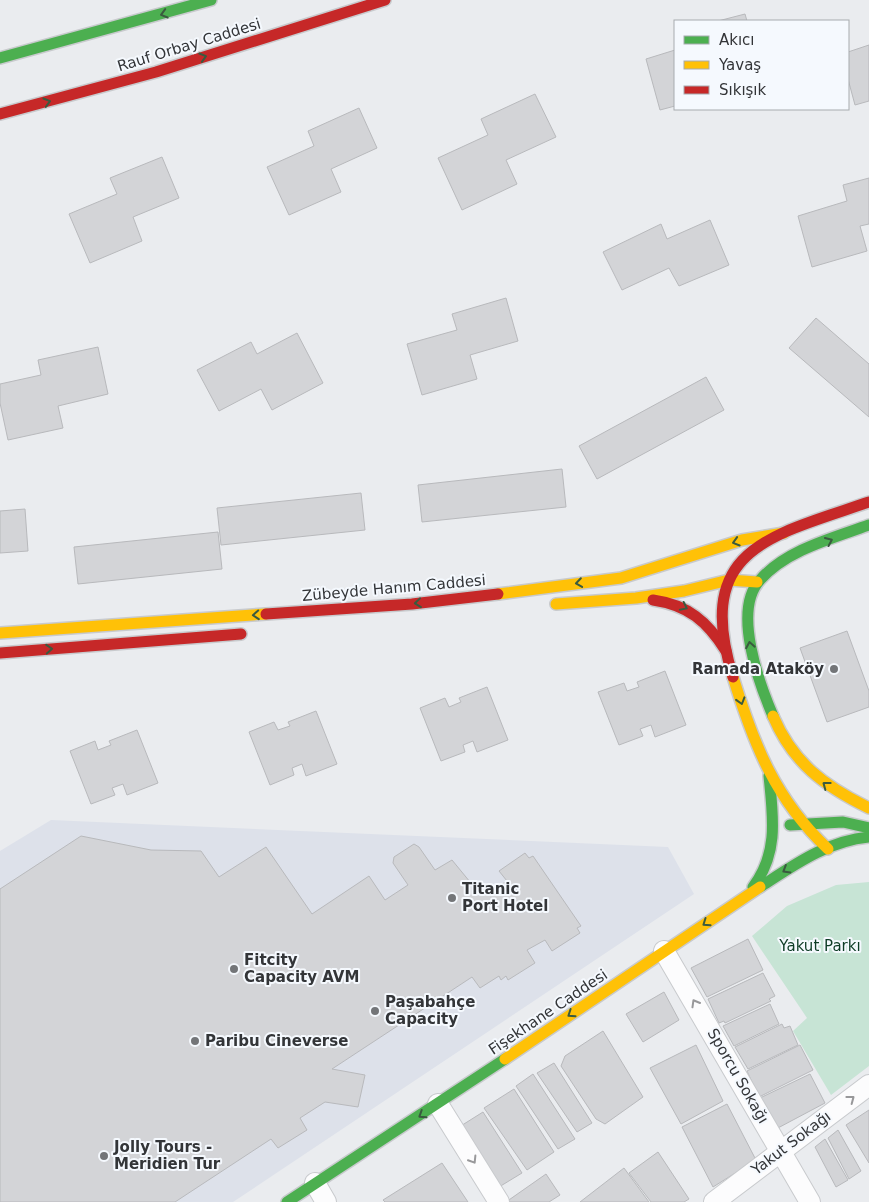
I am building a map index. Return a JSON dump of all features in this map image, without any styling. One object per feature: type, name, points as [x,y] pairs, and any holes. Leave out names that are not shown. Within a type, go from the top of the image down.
[{"type":"main road","points":[[0,58],[211,0]]},
{"type":"main road","name":"Rauf Orbay Caddesi","points":[[0,114],[156,72],[385,0]]},
{"type":"main road","name":"Zübeyde Hanım Caddesi","points":[[0,633],[412,604],[621,578],[742,540],[784,533],[869,502]]},
{"type":"main road","points":[[869,525],[795,556],[772,569],[757,582],[748,605],[748,632],[754,662],[778,728],[796,758],[816,776],[831,789],[869,808]]},
{"type":"main road","name":"Zübeyde Hanım Caddesi","points":[[784,533],[749,554],[740,562],[729,580],[723,612],[727,654],[742,707],[768,772],[804,823],[828,849]]},
{"type":"main road","points":[[540,606],[636,598],[684,591],[729,580],[757,582]]},
{"type":"main road","points":[[636,598],[679,604],[704,620],[714,631],[727,654]]},
{"type":"main road","points":[[0,653],[257,633]]},
{"type":"main road","points":[[746,895],[761,879],[769,865],[773,827],[768,772]]},
{"type":"main road","points":[[773,827],[804,823],[843,822],[869,828]]},
{"type":"main road","name":"Fişekhane Caddesi","points":[[287,1202],[438,1104],[746,895],[804,860],[847,839],[869,837]]},
{"type":"main road","points":[[828,849],[856,852]]},
{"type":"street","name":"Sporcu Sokağı","points":[[664,951],[810,1202]]},
{"type":"street","name":"Yakut Sokağı","points":[[714,1202],[869,1085]]},
{"type":"street","points":[[438,1104],[499,1202]]},
{"type":"street","points":[[315,1183],[326,1202]]},
{"type":"shaded area","points":[[51,820],[668,847],[694,894],[233,1202],[0,1202],[0,851]]},
{"type":"green space","name":"Yakut Parkı","points":[[869,882],[869,1066],[831,1095],[793,1031],[807,1018],[752,936],[787,906],[836,885]]},
{"type":"building","points":[[745,14],[747,20],[722,20]]},
{"type":"building","points":[[869,45],[869,101],[855,105],[849,83],[849,52]]},
{"type":"building","points":[[674,50],[674,106],[660,110],[646,59]]},
{"type":"building","points":[[535,94],[556,137],[506,160],[517,184],[462,210],[438,158],[488,135],[481,119]]},
{"type":"building","points":[[359,108],[377,148],[331,169],[341,192],[289,215],[267,167],[314,146],[308,131]]},
{"type":"building","points":[[162,157],[179,198],[133,217],[142,241],[90,263],[69,214],[117,194],[110,178]]},
{"type":"building","points":[[869,178],[869,224],[860,226],[867,251],[812,267],[798,216],[847,201],[843,185]]},
{"type":"building","points":[[710,220],[729,265],[679,286],[669,268],[622,290],[603,252],[661,224],[667,239]]},
{"type":"building","points":[[506,298],[518,341],[470,355],[477,379],[422,395],[407,344],[457,330],[452,314]]},
{"type":"building","points":[[816,318],[869,364],[869,417],[789,348]]},
{"type":"building","points":[[297,333],[323,383],[272,410],[261,389],[219,411],[197,370],[251,342],[257,354]]},
{"type":"building","points":[[98,347],[108,394],[58,406],[63,428],[8,440],[0,403],[0,384],[41,375],[38,360]]},
{"type":"building","points":[[706,377],[724,410],[597,479],[579,446]]},
{"type":"building","points":[[562,469],[566,507],[422,522],[418,485]]},
{"type":"building","points":[[361,493],[365,530],[221,545],[217,508]]},
{"type":"building","points":[[25,509],[28,551],[0,553],[0,511]]},
{"type":"building","points":[[218,532],[222,569],[78,584],[74,547]]},
{"type":"building","name":"Ramada Ataköy","points":[[847,631],[869,691],[869,707],[827,722],[800,648]]},
{"type":"building","points":[[665,671],[686,725],[655,737],[651,725],[640,729],[643,736],[619,745],[598,692],[624,683],[627,691],[639,687],[637,682]]},
{"type":"building","points":[[487,687],[508,740],[477,752],[473,741],[463,745],[465,752],[441,761],[420,708],[445,698],[449,707],[461,702],[459,698]]},
{"type":"building","points":[[316,711],[337,764],[306,776],[302,764],[292,768],[294,775],[270,785],[249,732],[274,722],[278,730],[290,726],[288,722]]},
{"type":"building","points":[[137,730],[158,783],[127,795],[123,784],[112,788],[115,795],[91,804],[70,751],[95,741],[98,750],[111,745],[109,741]]},
{"type":"building","points":[[81,836],[151,850],[201,851],[219,877],[266,847],[312,914],[369,876],[385,900],[408,885],[393,863],[394,857],[414,844],[419,847],[435,870],[452,860],[475,888],[481,884],[488,893],[507,881],[499,871],[525,853],[529,858],[533,856],[581,926],[577,928],[580,933],[552,951],[545,940],[527,950],[535,963],[508,980],[506,976],[501,980],[499,976],[480,988],[472,977],[332,1069],[365,1075],[358,1107],[325,1102],[300,1118],[307,1130],[278,1148],[271,1139],[175,1202],[0,1202],[0,889]]},
{"type":"building","points":[[748,939],[763,970],[707,997],[691,968]]},
{"type":"building","points":[[763,973],[775,996],[769,999],[771,1001],[725,1023],[724,1021],[719,1023],[708,999]]},
{"type":"building","points":[[664,992],[679,1020],[643,1042],[626,1014]]},
{"type":"building","points":[[770,1004],[779,1024],[734,1046],[723,1026]]},
{"type":"building","points":[[782,1024],[784,1028],[790,1026],[798,1045],[748,1069],[735,1047]]},
{"type":"building","points":[[603,1031],[643,1097],[605,1124],[596,1119],[561,1066],[565,1056]]},
{"type":"building","points":[[696,1045],[723,1101],[681,1124],[650,1068]]},
{"type":"building","points":[[800,1045],[813,1070],[759,1097],[747,1071]]},
{"type":"building","points":[[554,1063],[592,1123],[577,1132],[537,1073]]},
{"type":"building","points":[[533,1074],[575,1139],[558,1149],[516,1086]]},
{"type":"building","points":[[810,1074],[825,1103],[776,1129],[760,1098]]},
{"type":"building","points":[[514,1089],[554,1152],[527,1170],[484,1108]]},
{"type":"building","points":[[727,1104],[756,1160],[713,1187],[682,1127]]},
{"type":"building","points":[[869,1110],[869,1163],[846,1125]]},
{"type":"building","points":[[483,1112],[522,1173],[499,1187],[456,1129]]},
{"type":"building","points":[[838,1130],[861,1171],[849,1179],[828,1138]]},
{"type":"building","points":[[825,1139],[848,1180],[836,1187],[815,1147]]},
{"type":"building","points":[[658,1152],[689,1199],[684,1202],[651,1202],[629,1173]]},
{"type":"building","points":[[442,1163],[468,1202],[385,1202],[383,1200]]},
{"type":"building","points":[[624,1168],[649,1202],[580,1202]]},
{"type":"building","points":[[546,1174],[560,1195],[549,1202],[506,1202]]},
{"type":"traffic: fast","points":[[0,58],[211,0]]},
{"type":"traffic: fast","points":[[773,716],[761,685],[751,647],[748,609],[752,593],[760,580],[796,553],[869,525]]},
{"type":"traffic: fast","points":[[753,887],[767,861],[771,847],[773,820],[769,776]]},
{"type":"traffic: fast","points":[[790,825],[843,822],[869,828]]},
{"type":"traffic: fast","points":[[760,887],[798,863],[825,849],[839,843],[869,837]]},
{"type":"traffic: fast","points":[[287,1202],[505,1059]]},
{"type":"traffic: slow","points":[[498,594],[621,578],[742,540],[784,533]]},
{"type":"traffic: slow","points":[[556,604],[636,598],[684,591],[729,580],[757,582]]},
{"type":"traffic: slow","points":[[0,633],[266,614]]},
{"type":"traffic: slow","points":[[733,677],[749,726],[768,770],[794,811],[828,849]]},
{"type":"traffic: slow","points":[[773,716],[781,733],[800,760],[824,782],[869,808]]},
{"type":"traffic: slow","points":[[505,1059],[760,887]]},
{"type":"traffic: jam","points":[[0,114],[156,72],[385,0]]},
{"type":"traffic: jam","points":[[733,677],[723,634],[723,600],[732,574],[749,554],[772,538],[800,526],[869,502]]},
{"type":"traffic: jam","points":[[266,614],[412,604],[498,594]]},
{"type":"traffic: jam","points":[[653,600],[676,606],[696,616],[712,631],[726,651]]},
{"type":"traffic: jam","points":[[0,653],[241,634]]},
{"type":"place","name":"Ramada Ataköy","points":[[834,669]]},
{"type":"place","name":"Titanic Port Hotel","points":[[452,898]]},
{"type":"place","name":"Fitcity Capacity AVM","points":[[234,969]]},
{"type":"place","name":"Paşabahçe Capacity","points":[[375,1011]]},
{"type":"place","name":"Paribu Cineverse","points":[[195,1041]]},
{"type":"place","name":"Jolly Tours - Meridien Tur","points":[[104,1156]]}]
